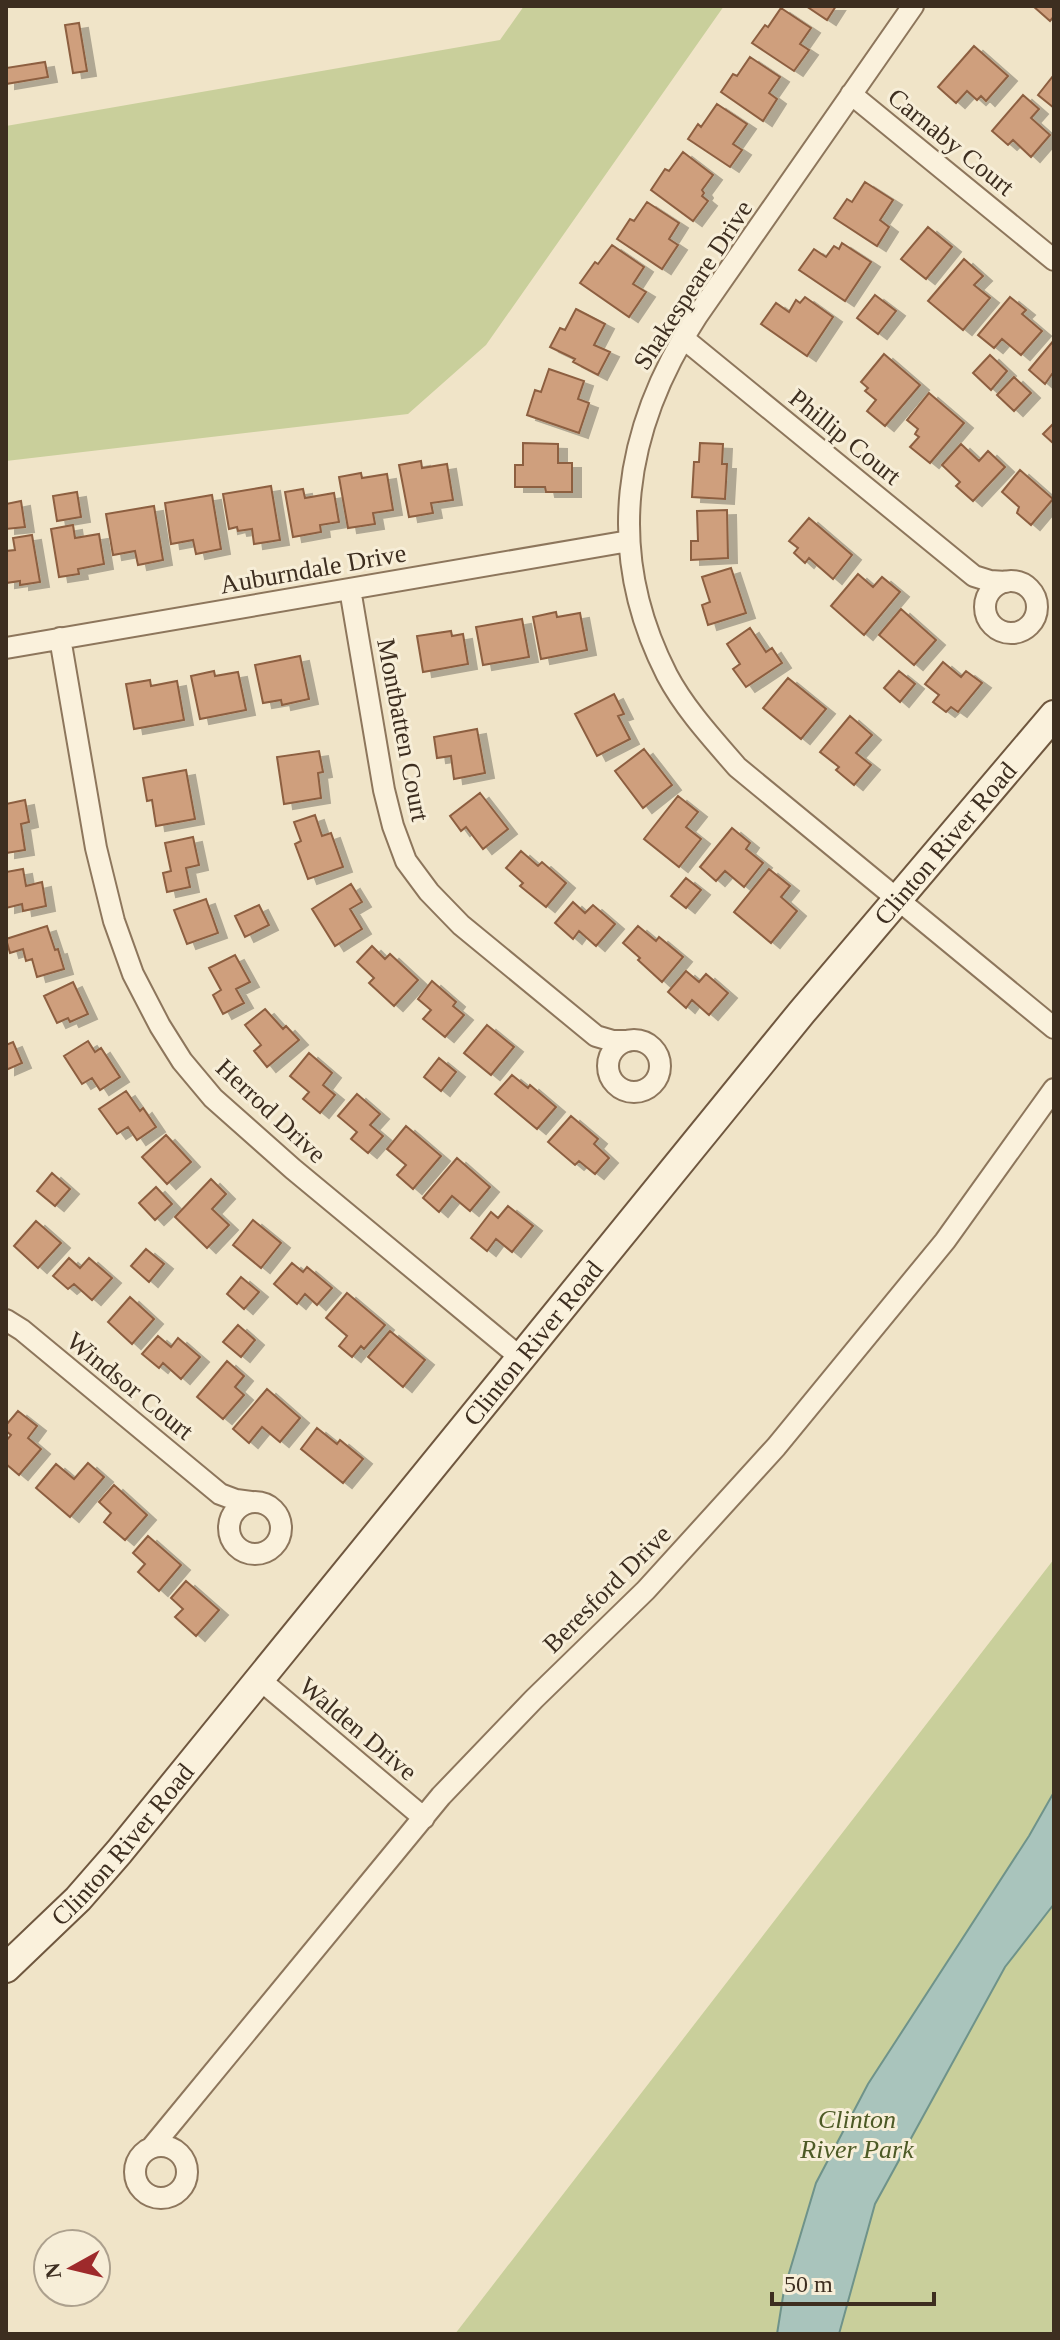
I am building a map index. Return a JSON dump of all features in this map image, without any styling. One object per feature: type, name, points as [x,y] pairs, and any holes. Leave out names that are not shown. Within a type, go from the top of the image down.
[{"type":"street","name":"Shakespeare Drive","points":[[913,6],[683,338],[655,390],[636,457],[628,517],[632,566],[646,624],[667,675],[694,717],[737,767],[1054,1028]]},
{"type":"street","name":"Carnaby Court","points":[[851,94],[1054,260]]},
{"type":"street","name":"Phillip Court","points":[[683,338],[974,576],[1023,584],[1035,596],[1037,604],[1028,627],[1013,634],[990,623],[974,576]]},
{"type":"street","name":"Auburndale Drive","points":[[6,648],[629,541]]},
{"type":"street","points":[[985,607],[991,591],[1006,582]]},
{"type":"street","name":"Montbatten Court","points":[[350,589],[384,790],[406,861],[429,892],[461,925],[596,1036],[613,1041],[637,1040],[653,1047],[660,1062],[658,1079],[645,1090],[628,1092],[614,1083],[596,1036]]},
{"type":"street","name":"Herrod Drive","points":[[60,638],[96,848],[114,921],[133,974],[182,1061],[213,1098],[293,1169],[521,1358]]},
{"type":"street","name":"Clinton River Road","points":[[6,1968],[78,1899],[802,1012],[1054,715]]},
{"type":"street","points":[[608,1066],[614,1050],[628,1041]]},
{"type":"street","name":"Beresford Drive","points":[[180,2112],[178,2139],[188,2174],[181,2190],[173,2196],[157,2198],[142,2190],[135,2174],[139,2158],[152,2147],[180,2112],[424,1818],[441,1796],[534,1699],[646,1590],[776,1447],[945,1241],[1054,1089]]},
{"type":"street","name":"Windsor Court","points":[[6,1320],[220,1494],[268,1506],[279,1519],[280,1535],[270,1549],[254,1554],[238,1549],[229,1534],[220,1494]]},
{"type":"street","points":[[228,1525],[236,1510],[251,1502]]},
{"type":"street","name":"Walden Drive","points":[[259,1679],[424,1818]]},
{"type":"street","points":[[152,2147],[169,2146],[183,2157]]},
{"type":"green space","points":[[524,6],[724,6],[486,345],[408,414],[6,461],[6,126],[500,40]]},
{"type":"green space","name":"Clinton River Park","points":[[1054,1559],[1054,2334],[455,2334]]},
{"type":"water","points":[[1054,1792],[1054,1904],[1005,1967],[875,2204],[839,2334],[777,2334],[784,2290],[816,2183],[868,2084],[1029,1836]]},
{"type":"building","points":[[806,6],[836,6],[827,20]]},
{"type":"building","points":[[1033,6],[1054,6],[1054,16],[1050,21]]},
{"type":"building","points":[[781,8],[811,28],[800,44],[809,50],[794,71],[752,43]]},
{"type":"building","points":[[79,23],[87,71],[73,73],[65,25]]},
{"type":"building","points":[[974,46],[1008,76],[986,101],[981,96],[977,100],[967,91],[956,103],[938,87]]},
{"type":"building","points":[[750,57],[780,77],[769,93],[777,99],[763,121],[721,92]]},
{"type":"building","points":[[45,62],[48,77],[6,84],[6,68]]},
{"type":"building","points":[[1054,76],[1054,108],[1038,95]]},
{"type":"building","points":[[1023,95],[1039,109],[1031,118],[1050,135],[1031,157],[1013,140],[1008,145],[992,131]]},
{"type":"building","points":[[717,104],[747,124],[733,144],[742,150],[730,167],[688,139]]},
{"type":"building","points":[[683,152],[713,175],[702,190],[702,196],[708,201],[693,221],[651,190],[665,169],[669,171]]},
{"type":"building","points":[[865,182],[893,200],[880,220],[889,227],[877,246],[834,218],[847,199],[852,202]]},
{"type":"building","points":[[647,202],[679,223],[669,239],[678,245],[662,269],[617,239],[630,219],[634,221]]},
{"type":"building","points":[[928,227],[952,247],[926,279],[901,259]]},
{"type":"building","points":[[842,243],[871,262],[845,301],[799,270],[814,249],[826,257],[834,246],[839,249]]},
{"type":"building","points":[[612,245],[644,267],[633,284],[646,292],[629,317],[580,283]]},
{"type":"building","points":[[964,259],[983,276],[974,285],[990,298],[963,330],[928,301]]},
{"type":"building","points":[[875,295],[896,311],[878,334],[857,318]]},
{"type":"building","points":[[805,297],[833,317],[807,356],[761,324],[776,303],[789,312],[796,300],[800,303]]},
{"type":"building","points":[[1010,297],[1026,310],[1022,314],[1042,331],[1021,355],[1002,339],[994,348],[978,335]]},
{"type":"building","points":[[576,309],[605,324],[594,345],[610,352],[598,375],[550,347],[560,328],[565,330]]},
{"type":"building","points":[[1054,340],[1054,375],[1045,384],[1029,370]]},
{"type":"building","points":[[884,354],[920,385],[885,426],[867,411],[876,400],[865,391],[868,388],[861,382]]},
{"type":"building","points":[[990,355],[1007,371],[991,390],[973,373]]},
{"type":"building","points":[[549,369],[584,381],[578,399],[589,403],[579,433],[527,415],[535,390],[541,392]]},
{"type":"building","points":[[1014,377],[1031,393],[1014,411],[997,395]]},
{"type":"building","points":[[929,393],[964,423],[930,463],[910,447],[919,437],[915,434],[918,429],[907,420]]},
{"type":"building","points":[[1054,423],[1054,444],[1043,434]]},
{"type":"building","points":[[523,443],[558,444],[558,463],[572,463],[572,492],[546,492],[545,487],[515,487],[515,465],[523,465]]},
{"type":"building","points":[[700,443],[723,444],[722,464],[727,464],[725,499],[692,497],[694,462],[699,462]]},
{"type":"building","points":[[961,444],[979,461],[988,451],[1005,467],[973,501],[956,486],[960,482],[942,465]]},
{"type":"building","points":[[421,461],[422,468],[447,464],[453,500],[431,503],[433,513],[409,517],[399,465]]},
{"type":"building","points":[[1020,470],[1053,499],[1031,525],[1017,513],[1019,507],[1002,492]]},
{"type":"building","points":[[361,473],[362,478],[387,474],[393,510],[373,513],[375,524],[348,528],[339,477]]},
{"type":"building","points":[[271,486],[280,540],[254,544],[252,529],[229,529],[223,494]]},
{"type":"building","points":[[303,489],[305,498],[334,493],[339,522],[320,525],[321,532],[293,537],[285,492]]},
{"type":"building","points":[[77,492],[81,517],[57,521],[53,496]]},
{"type":"building","points":[[212,495],[221,549],[196,554],[193,540],[171,544],[165,503]]},
{"type":"building","points":[[21,501],[25,527],[6,529],[6,504]]},
{"type":"building","points":[[154,506],[163,560],[138,565],[135,551],[113,555],[106,514]]},
{"type":"building","points":[[727,510],[728,558],[691,560],[691,541],[698,541],[697,511]]},
{"type":"building","points":[[809,518],[852,555],[833,579],[809,558],[805,563],[794,553],[798,548],[789,541]]},
{"type":"building","points":[[73,525],[75,538],[99,534],[104,564],[78,569],[79,574],[59,577],[51,529]]},
{"type":"building","points":[[32,535],[40,582],[20,585],[20,581],[6,583],[6,551],[15,550],[13,538]]},
{"type":"building","points":[[731,568],[746,613],[708,625],[702,605],[710,602],[702,577]]},
{"type":"building","points":[[858,574],[873,587],[882,577],[900,592],[864,635],[831,606]]},
{"type":"building","points":[[901,609],[936,640],[914,665],[879,635]]},
{"type":"building","points":[[556,612],[557,617],[580,613],[587,650],[541,659],[533,617]]},
{"type":"building","points":[[522,619],[529,657],[483,665],[476,627]]},
{"type":"building","points":[[750,628],[766,652],[772,648],[782,663],[746,687],[733,669],[740,664],[727,644]]},
{"type":"building","points":[[451,631],[452,636],[463,634],[468,664],[423,672],[417,636]]},
{"type":"building","points":[[300,656],[309,699],[282,705],[281,700],[263,703],[255,665]]},
{"type":"building","points":[[943,662],[961,677],[966,671],[982,683],[958,712],[951,707],[946,712],[933,702],[939,695],[925,684]]},
{"type":"building","points":[[214,671],[215,676],[238,672],[246,710],[200,719],[191,676]]},
{"type":"building","points":[[899,671],[915,684],[900,702],[884,688]]},
{"type":"building","points":[[788,678],[826,709],[801,739],[763,708]]},
{"type":"building","points":[[150,680],[151,686],[177,681],[184,720],[134,729],[126,684]]},
{"type":"building","points":[[614,694],[624,714],[618,716],[630,739],[597,756],[575,714]]},
{"type":"building","points":[[850,716],[872,735],[856,753],[871,765],[854,785],[836,770],[839,767],[820,752]]},
{"type":"building","points":[[477,729],[485,773],[454,779],[451,756],[437,758],[434,737]]},
{"type":"building","points":[[644,749],[672,785],[643,808],[615,771]]},
{"type":"building","points":[[319,751],[323,772],[318,773],[321,798],[284,804],[277,757]]},
{"type":"building","points":[[186,770],[195,819],[156,826],[152,800],[147,801],[143,778]]},
{"type":"building","points":[[480,793],[508,829],[483,849],[466,827],[461,831],[450,816]]},
{"type":"building","points":[[678,796],[698,812],[686,827],[701,839],[679,867],[644,839]]},
{"type":"building","points":[[25,800],[29,822],[21,824],[25,850],[6,853],[6,804]]},
{"type":"building","points":[[315,815],[322,836],[331,833],[343,867],[308,879],[295,844],[301,841],[294,822]]},
{"type":"building","points":[[732,828],[750,843],[746,849],[763,863],[744,887],[725,871],[716,881],[700,867]]},
{"type":"building","points":[[193,837],[199,865],[186,868],[190,887],[167,892],[163,873],[171,871],[165,843]]},
{"type":"building","points":[[521,851],[538,866],[542,862],[566,883],[546,907],[520,886],[523,883],[506,868]]},
{"type":"building","points":[[23,869],[26,886],[42,882],[46,906],[23,911],[22,904],[6,908],[6,872]]},
{"type":"building","points":[[769,869],[790,886],[781,897],[797,911],[771,943],[734,912]]},
{"type":"building","points":[[686,878],[701,890],[686,908],[671,896]]},
{"type":"building","points":[[351,884],[362,902],[350,909],[362,929],[335,946],[312,909]]},
{"type":"building","points":[[206,899],[218,933],[187,944],[174,910]]},
{"type":"building","points":[[573,902],[585,913],[593,905],[615,924],[596,946],[579,931],[573,939],[555,923]]},
{"type":"building","points":[[259,905],[269,925],[245,937],[235,916]]},
{"type":"building","points":[[47,926],[64,969],[37,977],[32,959],[26,961],[23,949],[10,953],[6,939]]},
{"type":"building","points":[[638,926],[656,941],[659,937],[683,957],[662,982],[623,943]]},
{"type":"building","points":[[372,946],[385,959],[390,954],[418,980],[394,1006],[369,983],[374,978],[357,962]]},
{"type":"building","points":[[235,955],[250,982],[236,989],[244,1003],[223,1014],[213,995],[221,990],[209,968]]},
{"type":"building","points":[[686,971],[699,982],[706,974],[728,993],[709,1015],[692,1000],[686,1008],[668,992]]},
{"type":"building","points":[[432,981],[456,1002],[453,1006],[464,1015],[445,1037],[423,1019],[431,1010],[418,999]]},
{"type":"building","points":[[73,982],[88,1014],[70,1022],[68,1018],[57,1023],[44,996]]},
{"type":"building","points":[[265,1009],[283,1029],[286,1026],[299,1040],[267,1067],[254,1051],[261,1045],[245,1025]]},
{"type":"building","points":[[487,1025],[514,1047],[491,1075],[464,1053]]},
{"type":"building","points":[[88,1041],[95,1052],[101,1048],[120,1077],[100,1090],[92,1078],[82,1084],[64,1056]]},
{"type":"building","points":[[13,1042],[22,1063],[6,1070],[6,1045]]},
{"type":"building","points":[[309,1053],[332,1073],[323,1085],[335,1095],[320,1113],[303,1099],[309,1092],[290,1076]]},
{"type":"building","points":[[439,1058],[456,1072],[441,1091],[424,1077]]},
{"type":"building","points":[[512,1075],[528,1088],[530,1085],[556,1107],[537,1129],[495,1094]]},
{"type":"building","points":[[126,1091],[156,1127],[137,1140],[128,1127],[117,1134],[99,1109]]},
{"type":"building","points":[[357,1094],[380,1114],[370,1125],[383,1136],[368,1153],[351,1139],[357,1132],[338,1116]]},
{"type":"building","points":[[571,1116],[598,1139],[594,1144],[609,1158],[595,1174],[579,1161],[575,1165],[548,1142]]},
{"type":"building","points":[[406,1126],[441,1156],[413,1189],[397,1175],[406,1165],[387,1149]]},
{"type":"building","points":[[166,1135],[191,1162],[167,1184],[142,1157]]},
{"type":"building","points":[[457,1158],[490,1187],[470,1211],[452,1196],[439,1212],[423,1198]]},
{"type":"building","points":[[52,1173],[70,1189],[55,1206],[37,1191]]},
{"type":"building","points":[[211,1179],[226,1194],[212,1209],[229,1225],[207,1248],[175,1217]]},
{"type":"building","points":[[156,1187],[172,1204],[155,1220],[139,1203]]},
{"type":"building","points":[[508,1206],[533,1226],[512,1252],[496,1239],[487,1251],[471,1238],[491,1212],[498,1218]]},
{"type":"building","points":[[253,1220],[281,1243],[261,1268],[233,1245]]},
{"type":"building","points":[[36,1221],[61,1243],[38,1268],[14,1246]]},
{"type":"building","points":[[146,1249],[164,1264],[149,1282],[131,1266]]},
{"type":"building","points":[[69,1258],[80,1268],[89,1258],[112,1278],[92,1300],[74,1284],[68,1289],[53,1276]]},
{"type":"building","points":[[292,1263],[303,1272],[307,1267],[332,1288],[317,1305],[305,1294],[297,1304],[274,1284]]},
{"type":"building","points":[[241,1277],[259,1292],[244,1309],[227,1294]]},
{"type":"building","points":[[347,1293],[385,1325],[364,1349],[361,1346],[352,1357],[339,1346],[347,1336],[326,1318]]},
{"type":"building","points":[[130,1297],[154,1319],[132,1344],[108,1322]]},
{"type":"building","points":[[238,1325],[255,1340],[241,1357],[223,1342]]},
{"type":"building","points":[[390,1331],[425,1360],[403,1387],[368,1357]]},
{"type":"building","points":[[158,1336],[171,1347],[178,1338],[200,1357],[181,1379],[163,1363],[159,1368],[142,1354]]},
{"type":"building","points":[[227,1361],[244,1376],[235,1387],[244,1395],[223,1419],[197,1397]]},
{"type":"building","points":[[267,1389],[300,1418],[280,1442],[262,1427],[249,1443],[233,1429]]},
{"type":"building","points":[[18,1411],[37,1426],[28,1438],[41,1449],[19,1475],[6,1464],[6,1441],[11,1435],[6,1431],[6,1425]]},
{"type":"building","points":[[317,1428],[337,1444],[340,1440],[363,1459],[343,1483],[301,1449]]},
{"type":"building","points":[[88,1463],[104,1477],[70,1517],[36,1488],[56,1464],[74,1479]]},
{"type":"building","points":[[114,1485],[147,1515],[125,1540],[104,1522],[111,1513],[99,1502]]},
{"type":"building","points":[[148,1536],[181,1565],[159,1591],[138,1572],[145,1564],[133,1553]]},
{"type":"building","points":[[186,1581],[219,1610],[196,1636],[175,1617],[183,1609],[171,1598]]}]
